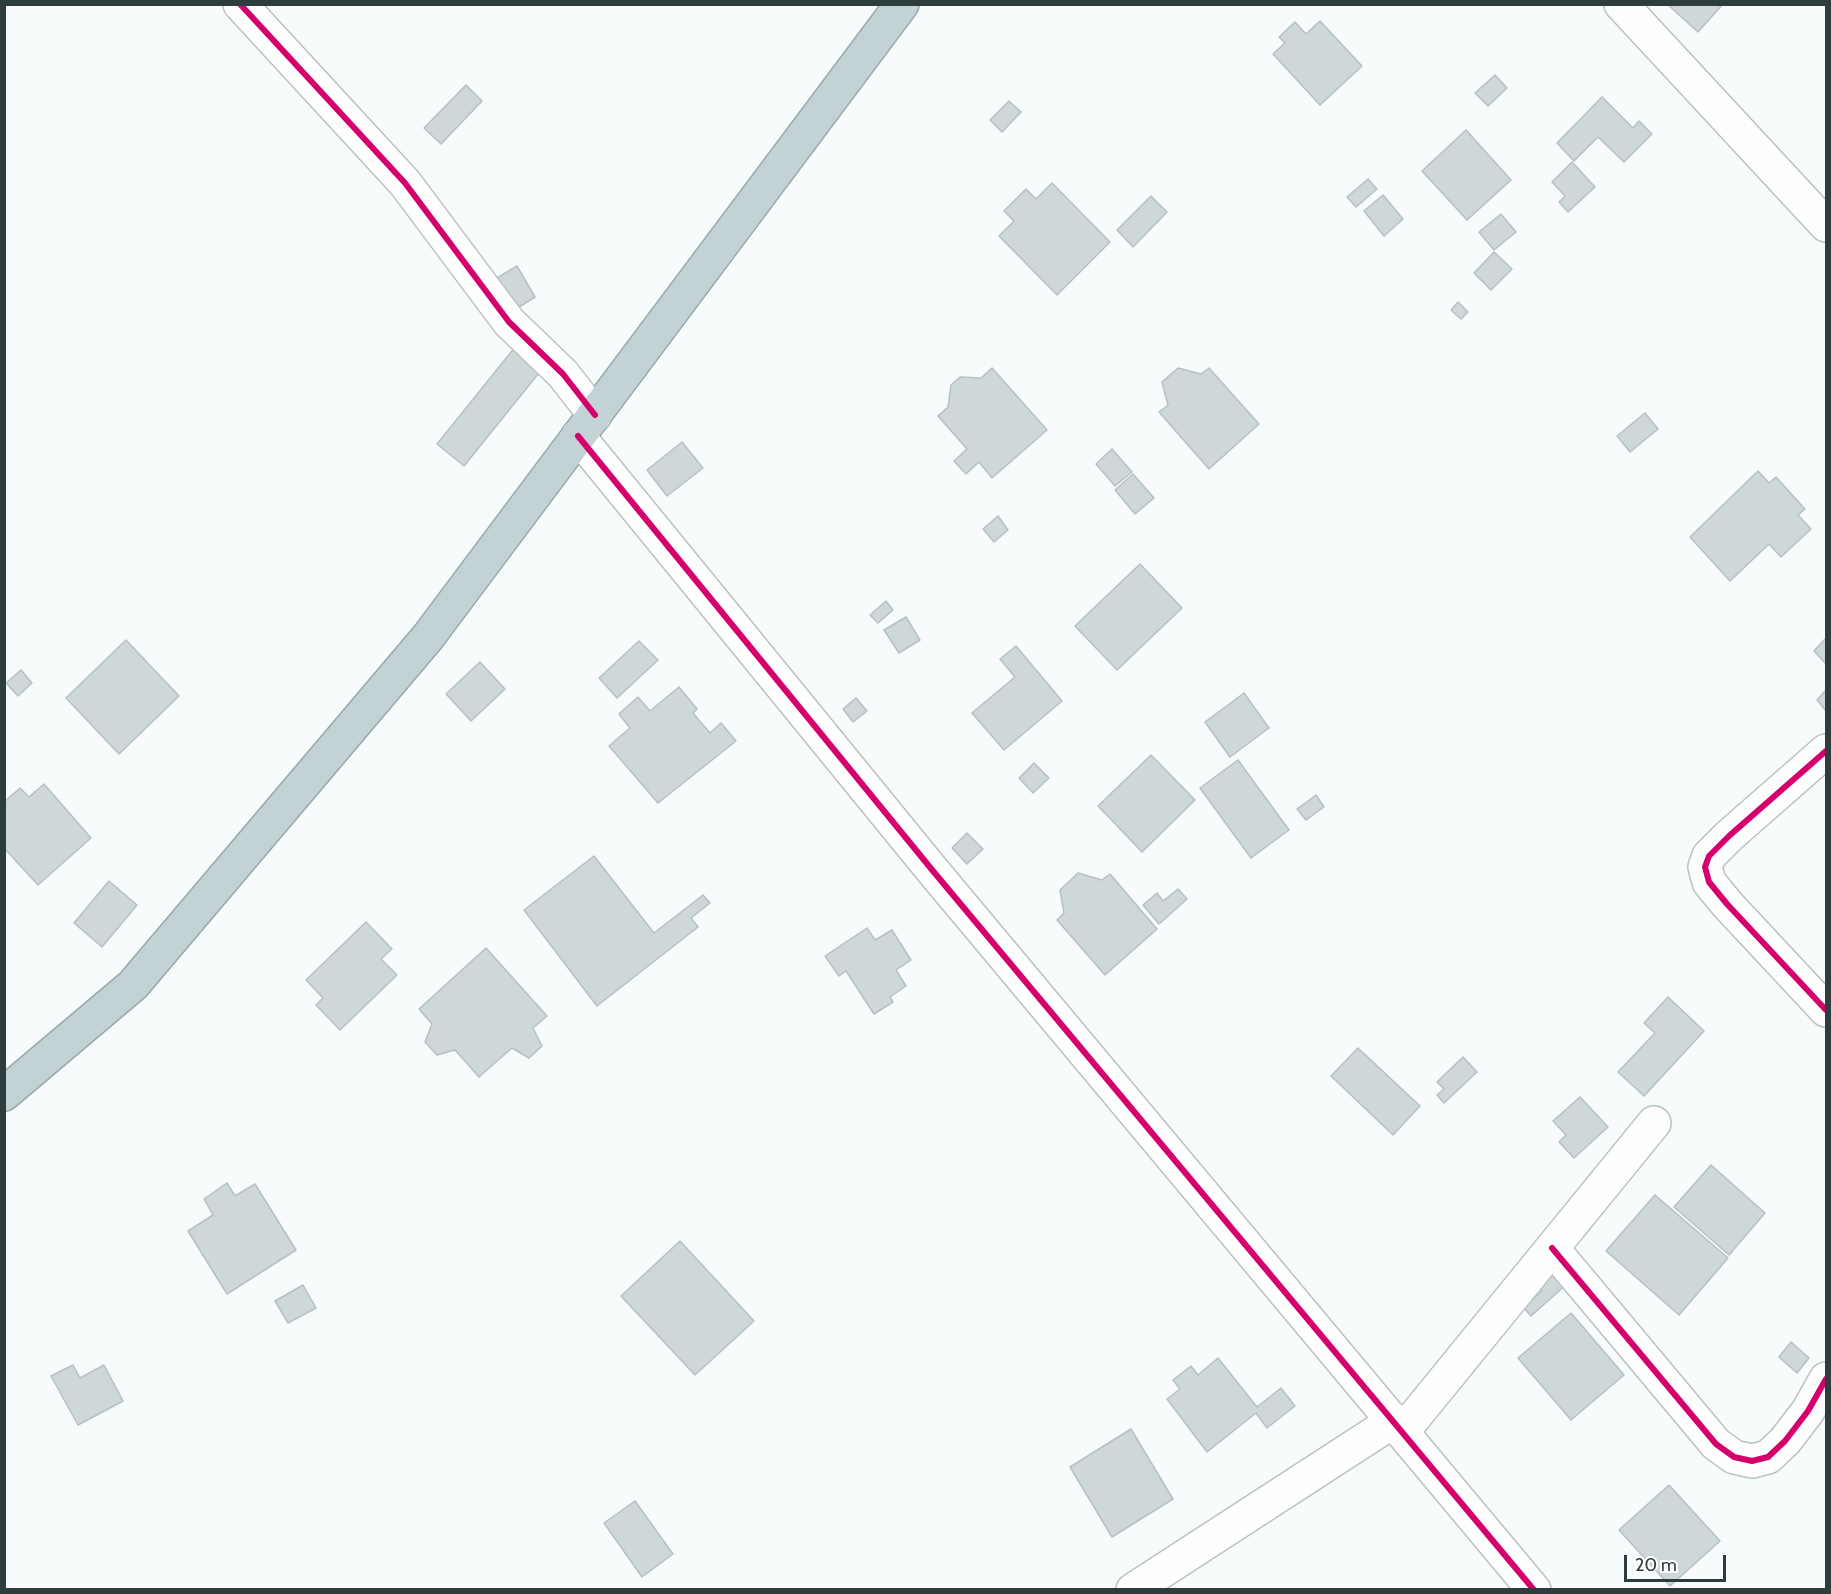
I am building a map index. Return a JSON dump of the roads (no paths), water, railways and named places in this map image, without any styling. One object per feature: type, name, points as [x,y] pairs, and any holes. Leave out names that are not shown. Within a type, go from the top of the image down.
[{"type":"highway","points":[[4,1094],[133,985],[428,637],[902,4]]},
{"type":"street","points":[[240,4],[405,183],[508,322],[563,374],[586,426],[933,871],[1534,1590]]},
{"type":"street","points":[[1621,4],[1827,225]]},
{"type":"street","points":[[1827,751],[1722,842],[1709,856],[1705,867],[1709,882],[1727,904],[1827,1010]]},
{"type":"street","points":[[1133,1590],[1399,1426],[1552,1248],[1654,1123]]},
{"type":"street","points":[[1552,1248],[1716,1444],[1734,1457],[1752,1461],[1768,1456],[1785,1442],[1808,1411],[1827,1378]]}]
